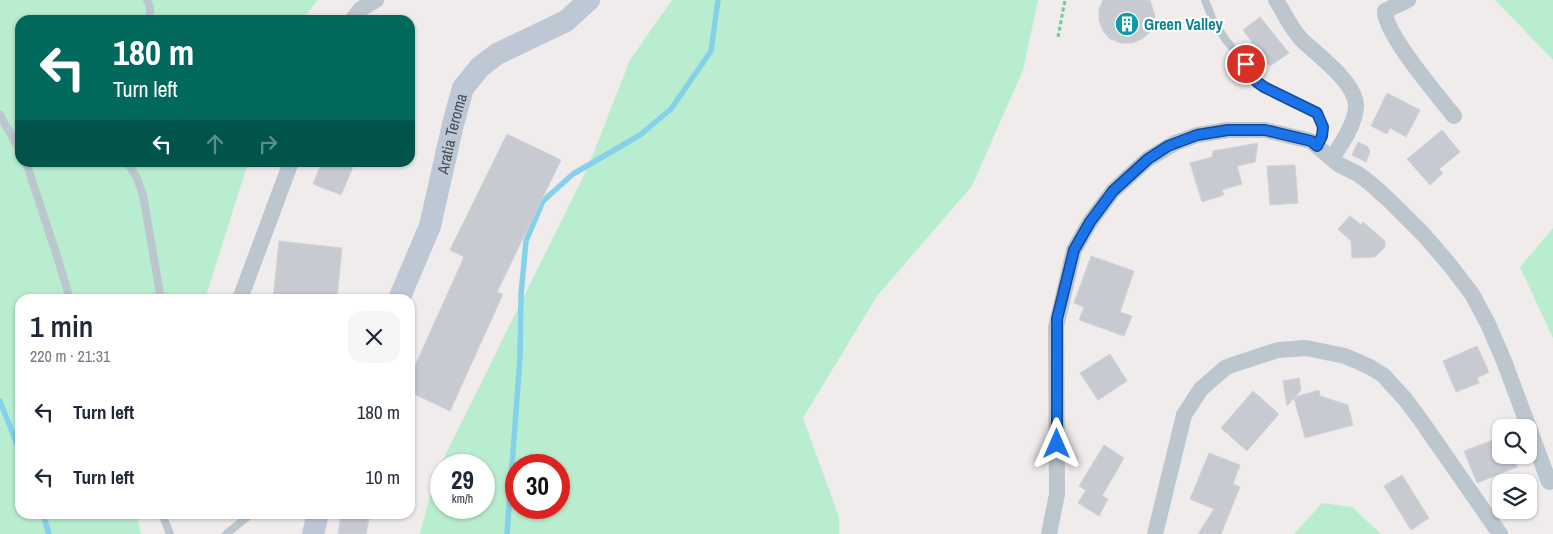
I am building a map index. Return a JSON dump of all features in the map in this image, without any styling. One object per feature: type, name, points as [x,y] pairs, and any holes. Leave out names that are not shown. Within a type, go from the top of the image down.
[{"type":"main road","name":"Aratia Teroma","points":[[401,294],[430,226],[463,88],[480,67],[497,54],[566,21],[589,0]]},
{"type":"main road","points":[[313,534],[317,519]]},
{"type":"street","points":[[356,15],[361,9],[376,0]]},
{"type":"street","points":[[1276,0],[1300,38],[1346,84],[1354,98],[1356,108],[1351,124],[1332,158]]},
{"type":"street","points":[[1408,0],[1385,11],[1386,20],[1401,46],[1454,116]]},
{"type":"street","points":[[1049,534],[1058,494],[1056,327],[1074,250],[1090,222],[1118,185],[1148,159],[1168,146],[1197,135],[1228,130],[1265,130],[1311,141],[1338,164],[1358,174],[1392,202],[1449,264],[1472,294],[1488,324],[1504,361],[1549,482]]},
{"type":"street","points":[[242,294],[288,167]]},
{"type":"street","points":[[1155,534],[1184,415],[1201,389],[1225,368],[1232,365],[1278,350],[1306,348],[1345,356],[1383,375],[1420,419],[1500,534]]},
{"type":"lane","points":[[147,0],[150,15]]},
{"type":"lane","points":[[1205,0],[1212,18],[1225,39],[1246,64],[1257,82],[1317,113],[1323,127],[1322,136],[1317,146]]},
{"type":"lane","points":[[0,114],[15,142]]},
{"type":"lane","points":[[28,167],[58,256],[69,294]]},
{"type":"lane","points":[[130,167],[143,194],[160,294]]},
{"type":"lane","points":[[163,519],[170,534]]},
{"type":"lane","points":[[226,534],[245,519]]},
{"type":"path","points":[[1058,37],[1065,0]]},
{"type":"green space","points":[[0,0],[318,0],[306,15],[15,15],[15,167],[247,167],[207,294],[15,294],[15,519],[138,519],[141,534],[0,534]]},
{"type":"green space","points":[[672,0],[1038,0],[1023,70],[972,186],[877,296],[803,418],[839,517],[839,534],[420,534],[430,495],[430,519],[495,519],[495,454],[446,454],[588,167],[630,60]]},
{"type":"green space","points":[[1495,0],[1553,0],[1553,60]]},
{"type":"green space","points":[[1553,228],[1553,338],[1520,267]]},
{"type":"green space","points":[[1322,503],[1352,507],[1381,534],[1294,534]]},
{"type":"building","name":"Green Valley","points":[[1103,0],[1150,0],[1155,16],[1150,32],[1142,39],[1132,43],[1121,43],[1110,39],[1103,31],[1099,20],[1099,9]]},
{"type":"building","points":[[1260,17],[1289,53],[1270,66],[1243,30]]},
{"type":"building","points":[[1387,93],[1420,110],[1406,137],[1390,128],[1387,134],[1371,126]]},
{"type":"building","points":[[1442,130],[1460,152],[1439,169],[1443,173],[1430,185],[1407,159]]},
{"type":"building","points":[[507,134],[561,160],[497,292],[503,294],[450,411],[415,394],[415,366],[464,257],[450,250]]},
{"type":"building","points":[[1358,142],[1367,146],[1370,151],[1366,162],[1352,155]]},
{"type":"building","points":[[1258,143],[1255,162],[1237,166],[1242,184],[1222,190],[1224,195],[1202,202],[1190,163],[1212,157],[1213,151]]},
{"type":"building","points":[[1295,165],[1298,203],[1270,205],[1267,166]]},
{"type":"building","points":[[320,167],[353,167],[341,195],[313,184]]},
{"type":"building","points":[[1350,216],[1361,225],[1363,222],[1385,241],[1385,247],[1375,257],[1352,258],[1351,241],[1338,229]]},
{"type":"building","points":[[279,241],[342,248],[337,294],[274,294]]},
{"type":"building","points":[[1091,256],[1134,271],[1120,312],[1132,316],[1124,336],[1079,320],[1084,307],[1074,303]]},
{"type":"building","points":[[1477,346],[1489,372],[1477,378],[1479,383],[1456,392],[1443,361]]},
{"type":"building","points":[[1110,354],[1127,381],[1098,400],[1080,373]]},
{"type":"building","points":[[1299,378],[1301,390],[1295,397],[1319,390],[1320,396],[1348,405],[1353,425],[1305,438],[1294,398],[1287,406],[1283,381]]},
{"type":"building","points":[[1253,391],[1279,414],[1247,451],[1221,428]]},
{"type":"building","points":[[1492,440],[1492,464],[1516,464],[1517,467],[1500,474],[1492,474],[1492,477],[1477,483],[1464,451]]},
{"type":"building","points":[[1104,445],[1124,458],[1102,496],[1108,499],[1099,516],[1078,503],[1086,490],[1079,486]]},
{"type":"building","points":[[1209,453],[1240,465],[1233,484],[1240,487],[1221,534],[1198,534],[1214,509],[1190,499]]},
{"type":"building","points":[[1402,475],[1429,518],[1411,530],[1384,486]]},
{"type":"building","points":[[340,519],[369,519],[366,534],[338,534]]},
{"type":"waterway","points":[[507,534],[520,357],[521,295],[526,241],[543,201],[573,174],[640,135],[671,109],[711,51],[718,0]]},
{"type":"waterway","points":[[0,401],[15,439]]},
{"type":"waterway","points":[[44,519],[49,534]]},
{"type":"place","name":"Green Valley","points":[[1127,24]]},
{"type":"route","points":[[1057,444],[1057,319],[1074,250],[1090,222],[1118,185],[1148,159],[1168,146],[1205,133],[1228,130],[1265,130],[1311,141],[1317,146],[1322,136],[1323,127],[1317,113],[1264,87],[1257,82],[1246,64]]}]
